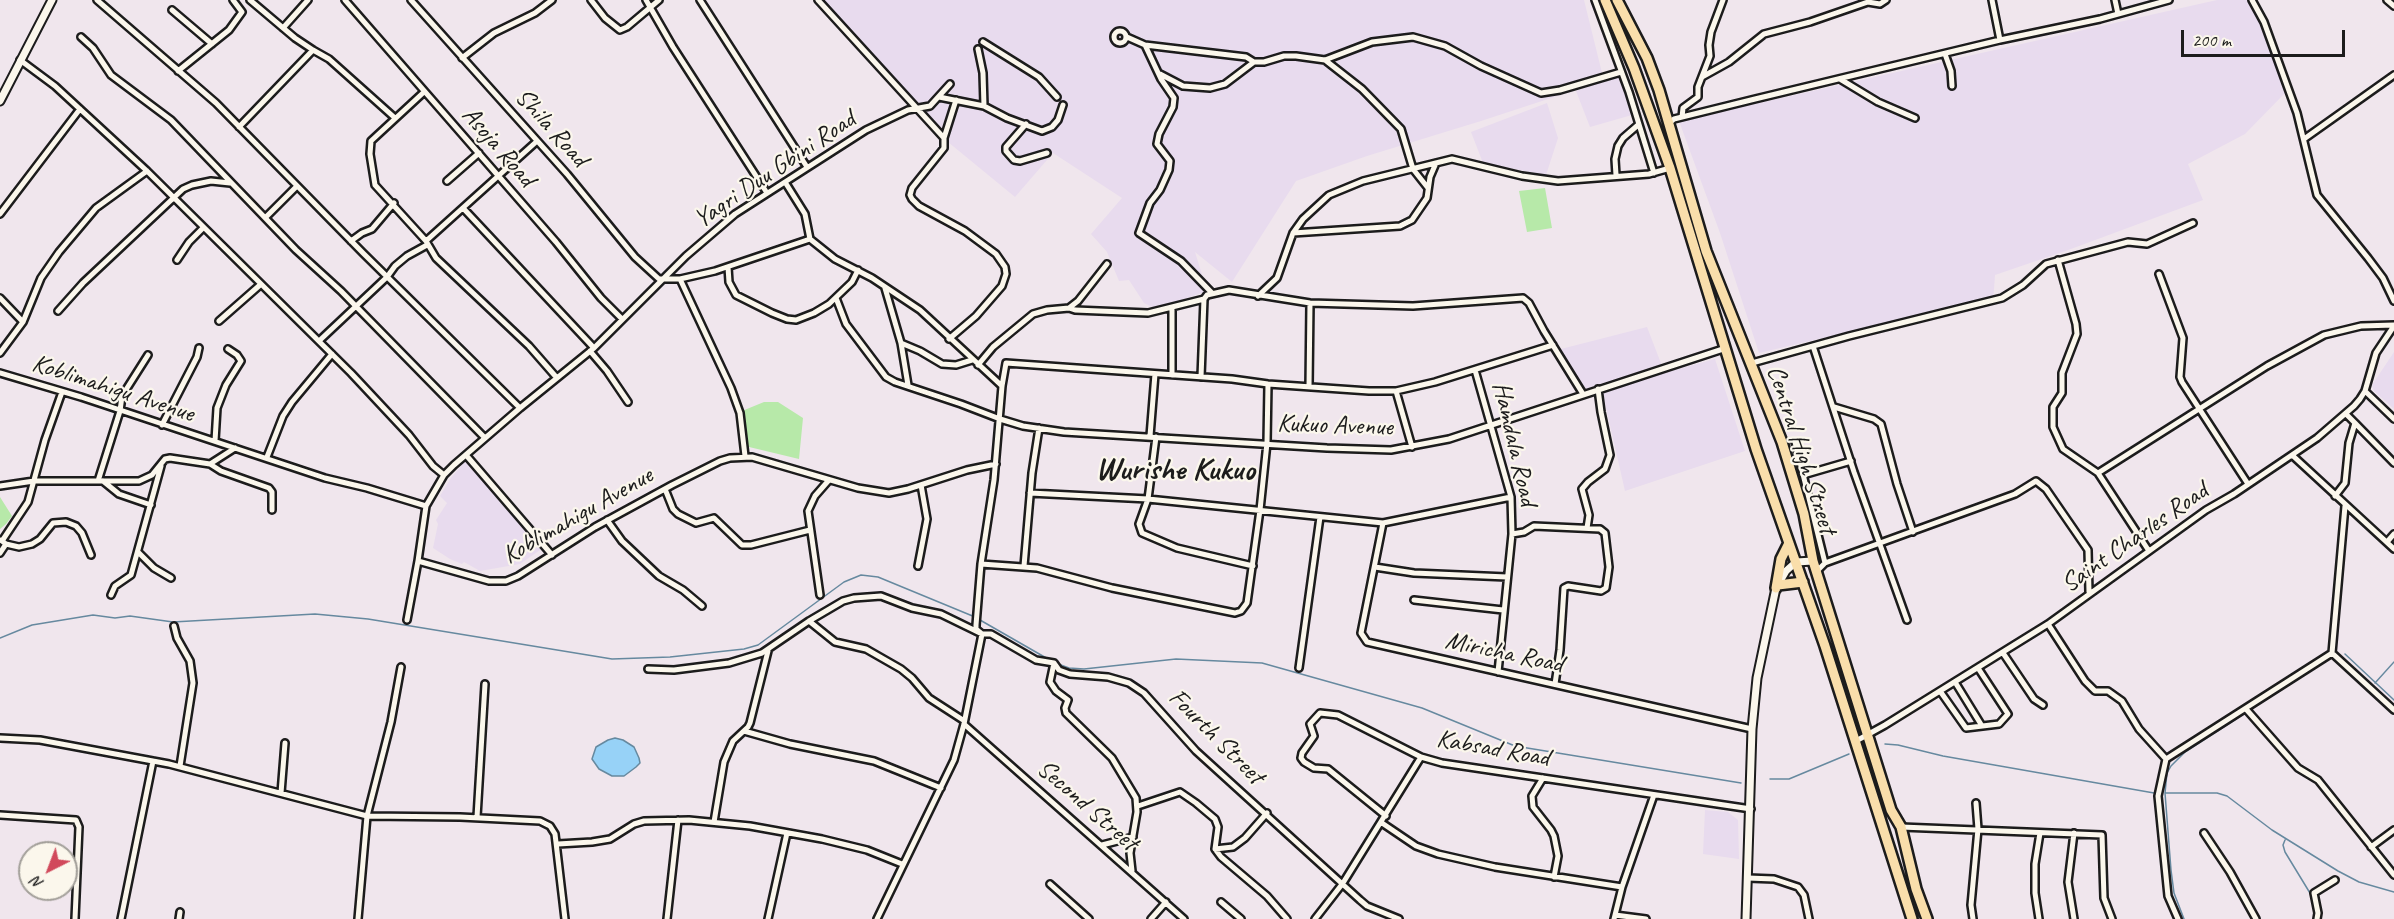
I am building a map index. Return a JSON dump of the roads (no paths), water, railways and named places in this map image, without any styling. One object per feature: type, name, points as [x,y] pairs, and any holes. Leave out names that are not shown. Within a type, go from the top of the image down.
[{"type":"highway","name":"Central High Street","points":[[1605,0],[1627,51],[1670,168],[1756,449],[1856,741],[1912,919]]},
{"type":"highway","name":"Central High Street","points":[[1617,0],[1644,51],[1707,250],[1785,451],[1804,514],[1813,561],[1891,810],[1901,827],[1916,889],[1927,919]]},
{"type":"highway","points":[[1627,51],[1644,51]]},
{"type":"highway","points":[[1803,582],[1777,587],[1781,559],[1788,541],[1807,536]]},
{"type":"street","points":[[0,101],[52,0]]},
{"type":"street","points":[[97,0],[216,104],[520,408]]},
{"type":"street","points":[[178,71],[229,30],[242,12],[233,0]]},
{"type":"street","points":[[250,0],[294,38],[329,59],[395,118]]},
{"type":"street","points":[[283,28],[308,0]]},
{"type":"street","name":"Asoja Road","points":[[345,0],[622,320]]},
{"type":"street","name":"Shila Road","points":[[411,0],[577,186],[635,258],[654,276],[662,279]]},
{"type":"street","points":[[462,58],[494,33],[535,13],[552,0]]},
{"type":"street","points":[[591,0],[605,18],[620,30],[659,0]]},
{"type":"street","points":[[646,0],[673,47],[767,193]]},
{"type":"street","points":[[700,0],[807,167]]},
{"type":"street","points":[[818,0],[944,138]]},
{"type":"street","points":[[1595,0],[1629,92],[1638,125],[1647,146],[1653,173]]},
{"type":"street","points":[[1682,117],[1683,108],[1698,97],[1698,87],[1710,56],[1708,45],[1711,32],[1723,0]]},
{"type":"street","points":[[1702,77],[1729,62],[1764,34],[1810,22],[1868,2],[1881,4],[1886,0]]},
{"type":"street","points":[[1992,0],[2000,40]]},
{"type":"street","points":[[2115,0],[2118,14]]},
{"type":"street","points":[[1668,124],[1682,117],[2169,0]]},
{"type":"street","points":[[2252,0],[2272,43],[2297,113],[2318,197],[2383,278],[2394,301]]},
{"type":"street","points":[[2387,0],[2394,6]]},
{"type":"street","points":[[172,10],[212,44]]},
{"type":"street","points":[[81,36],[119,82],[171,120],[296,250],[356,306],[485,438]]},
{"type":"street","points":[[1127,38],[1145,45],[1246,57],[1254,62],[1264,62],[1284,56],[1325,60],[1372,42],[1413,37],[1445,46],[1496,74],[1541,93],[1560,90],[1621,72]]},
{"type":"street","points":[[983,42],[1039,77],[1057,97]]},
{"type":"street","points":[[1145,45],[1158,73],[1174,98],[1173,107],[1159,134],[1157,144],[1170,161],[1169,170],[1160,190],[1150,203],[1139,233],[1181,261],[1212,293]]},
{"type":"street","points":[[978,49],[984,106]]},
{"type":"street","points":[[239,128],[312,50]]},
{"type":"street","points":[[1945,54],[1953,79],[1952,86]]},
{"type":"street","points":[[20,60],[55,86],[147,171],[332,354],[444,475]]},
{"type":"street","points":[[1325,60],[1362,89],[1401,129],[1413,169],[1429,188]]},
{"type":"street","points":[[1158,73],[1183,86],[1210,88],[1225,84],[1254,62]]},
{"type":"street","points":[[2304,139],[2394,75]]},
{"type":"street","points":[[1840,79],[1878,102],[1915,118]]},
{"type":"street","points":[[939,97],[950,84]]},
{"type":"street","points":[[1629,92],[1641,88]]},
{"type":"street","points":[[424,92],[369,145],[375,185],[394,203],[436,258],[529,346],[557,378]]},
{"type":"street","points":[[939,97],[984,106],[1007,118],[1042,131],[1052,127],[1058,120],[1063,105]]},
{"type":"street","name":"Yagri Duu Gbini Road","points":[[426,506],[444,475],[520,408],[592,350],[662,279],[722,226],[767,193],[866,130],[908,110],[930,106],[939,97]]},
{"type":"street","points":[[949,339],[982,310],[1002,286],[1006,274],[1005,267],[996,254],[965,231],[918,206],[910,195],[912,188],[944,148],[944,138],[956,100]]},
{"type":"street","points":[[0,214],[80,109]]},
{"type":"street","points":[[1026,124],[1006,147],[1006,152],[1014,160],[1020,161],[1047,153]]},
{"type":"street","points":[[1616,175],[1615,159],[1618,146],[1623,138],[1638,125]]},
{"type":"street","points":[[319,341],[407,256],[426,243],[536,142]]},
{"type":"street","points":[[447,181],[479,153]]},
{"type":"street","points":[[1258,296],[1277,278],[1293,233],[1303,219],[1329,195],[1362,181],[1452,159],[1522,176],[1558,181],[1653,173],[1670,168]]},
{"type":"street","points":[[1293,233],[1400,226],[1413,220],[1424,205],[1436,163]]},
{"type":"street","points":[[0,353],[22,322],[45,272],[90,215],[104,200],[147,171]]},
{"type":"street","points":[[58,310],[173,197],[192,185],[216,180],[232,184]]},
{"type":"street","points":[[785,182],[805,214],[810,239],[835,259],[858,270],[920,310],[1002,386]]},
{"type":"street","points":[[266,217],[297,186]]},
{"type":"street","points":[[351,241],[372,229],[394,203]]},
{"type":"street","points":[[463,208],[592,350],[628,402]]},
{"type":"street","points":[[1752,363],[2002,298],[2023,285],[2046,264],[2128,242],[2146,244],[2193,223]]},
{"type":"street","points":[[177,260],[189,242],[203,228]]},
{"type":"street","points":[[662,279],[680,279],[728,267],[781,247],[810,239]]},
{"type":"street","points":[[2058,260],[2077,334],[2062,373],[2062,393],[2053,407],[2053,427],[2063,449],[2098,473],[2149,551]]},
{"type":"street","points":[[1069,308],[1083,296],[1107,264]]},
{"type":"street","points":[[728,267],[729,282],[736,295],[787,319],[806,317],[821,310],[837,298],[852,282],[858,270]]},
{"type":"street","points":[[2159,274],[2183,338],[2180,377],[2248,484]]},
{"type":"street","points":[[680,279],[731,387],[740,413],[745,456]]},
{"type":"street","points":[[219,321],[260,285]]},
{"type":"street","points":[[884,287],[901,343],[908,385]]},
{"type":"street","points":[[978,365],[993,347],[1033,314],[1047,310],[1069,308],[1129,314],[1148,313],[1204,299],[1212,293],[1229,290],[1310,303],[1413,306],[1523,298],[1529,303],[1583,394]]},
{"type":"street","points":[[0,298],[22,322]]},
{"type":"street","name":"Kukuo Avenue","points":[[837,298],[846,324],[878,368],[891,380],[1000,419],[1064,432],[1390,450],[1449,439],[1598,388],[1726,348]]},
{"type":"street","points":[[1201,376],[1204,299]]},
{"type":"street","points":[[1309,387],[1310,303]]},
{"type":"street","points":[[1172,308],[1172,375]]},
{"type":"street","points":[[2098,473],[2267,366],[2324,335],[2361,326],[2394,326]]},
{"type":"street","name":"Saint Charles Road","points":[[1856,741],[2048,624],[2089,592],[2206,510],[2292,455],[2346,414],[2365,391],[2376,352],[2394,326]]},
{"type":"street","points":[[901,343],[942,364],[956,365],[972,360]]},
{"type":"street","points":[[877,919],[954,760],[964,722],[982,634],[976,629],[981,564],[996,464],[1002,386],[1008,363],[1201,376],[1309,387],[1396,391],[1475,370],[1553,345]]},
{"type":"street","points":[[1813,346],[1879,545],[1907,620]]},
{"type":"street","points":[[162,425],[197,357],[199,348]]},
{"type":"street","points":[[215,441],[217,408],[226,385],[241,361],[228,349]]},
{"type":"street","points":[[267,458],[283,416],[332,354]]},
{"type":"street","points":[[101,481],[126,388],[148,355]]},
{"type":"street","name":"Hamdala Road","points":[[1475,370],[1511,496],[1512,534],[1498,672]]},
{"type":"street","name":"Koblimahigu Avenue","points":[[0,374],[325,478],[426,506]]},
{"type":"street","points":[[1155,374],[1148,500],[1139,524],[1142,533],[1178,548],[1253,566]]},
{"type":"street","points":[[981,564],[1024,566],[1112,588],[1235,613],[1246,608],[1267,443],[1268,384]]},
{"type":"street","points":[[1587,528],[1589,515],[1583,500],[1582,489],[1605,469],[1610,455],[1600,412],[1598,388]]},
{"type":"street","points":[[1396,391],[1412,447]]},
{"type":"street","points":[[2365,391],[2394,419]]},
{"type":"street","points":[[0,553],[3,542],[24,511],[62,392]]},
{"type":"street","points":[[1834,407],[1874,419],[1881,424],[1913,532]]},
{"type":"street","points":[[2346,414],[2394,463]]},
{"type":"street","points":[[2335,496],[2345,483],[2349,443],[2355,423]]},
{"type":"street","points":[[1024,566],[1030,493],[1039,428]]},
{"type":"street","points":[[1795,442],[1825,563]]},
{"type":"street","points":[[210,464],[235,448]]},
{"type":"street","points":[[466,455],[552,555]]},
{"type":"street","points":[[2292,455],[2394,549]]},
{"type":"street","name":"Koblimahigu Avenue","points":[[418,561],[496,582],[513,579],[607,520],[665,489],[720,461],[745,456],[880,492],[897,492],[967,470],[996,464]]},
{"type":"street","points":[[111,595],[115,586],[130,575],[165,459],[210,464],[221,471],[269,488],[272,492],[272,510]]},
{"type":"street","points":[[1803,475],[1851,461]]},
{"type":"street","points":[[0,486],[34,481],[146,479],[162,465]]},
{"type":"street","points":[[820,595],[808,511],[810,503],[829,480]]},
{"type":"street","points":[[101,481],[119,494],[151,505]]},
{"type":"street","points":[[1817,571],[1825,563],[1978,508],[1992,500],[2015,494],[2032,482],[2040,483],[2088,550],[2089,592]]},
{"type":"street","points":[[918,566],[927,519],[921,485]]},
{"type":"street","points":[[665,489],[673,509],[678,514],[696,523],[714,518],[742,545],[751,545],[810,530]]},
{"type":"street","points":[[1030,493],[1148,500],[1383,524],[1511,496]]},
{"type":"street","points":[[407,620],[426,506]]},
{"type":"street","points":[[2332,653],[2346,506]]},
{"type":"street","points":[[1299,668],[1320,517]]},
{"type":"street","points":[[607,520],[622,541],[651,569],[702,606]]},
{"type":"street","points":[[3,542],[19,547],[32,544],[40,539],[53,523],[66,522],[76,526],[82,533],[91,555]]},
{"type":"street","name":"Miricha Road","points":[[1383,524],[1361,633],[1364,639],[1498,672],[1752,729]]},
{"type":"street","points":[[1512,534],[1524,532],[1534,526],[1600,529],[1605,533],[1609,567],[1607,585],[1601,591],[1568,586],[1564,588],[1560,650],[1555,684]]},
{"type":"street","points":[[2387,542],[2394,534]]},
{"type":"street","points":[[138,552],[154,568],[171,578]]},
{"type":"street","points":[[1746,919],[1752,729],[1757,678],[1777,587],[1786,571],[1796,562],[1813,561]]},
{"type":"street","points":[[1375,567],[1414,573],[1507,577]]},
{"type":"street","name":"Fourth Street","points":[[648,669],[674,670],[729,663],[768,651],[809,621],[843,601],[854,598],[880,596],[912,608],[941,614],[982,634],[991,634],[1036,660],[1054,663],[1059,670],[1125,681],[1144,693],[1196,751],[1367,906],[1399,919]]},
{"type":"street","points":[[1414,600],[1503,610]]},
{"type":"street","name":"Second Street","points":[[809,621],[835,642],[866,649],[901,669],[912,678],[928,698],[964,722],[1185,919]]},
{"type":"street","points":[[2048,624],[2085,681],[2095,691],[2108,691],[2122,701],[2139,729],[2166,759]]},
{"type":"street","points":[[174,626],[177,638],[190,661],[193,683],[180,766]]},
{"type":"street","points":[[714,822],[724,762],[733,741],[744,732],[750,723],[768,651]]},
{"type":"street","points":[[2003,653],[2034,699],[2043,705]]},
{"type":"street","points":[[2178,919],[2168,896],[2158,796],[2166,759],[2332,653]]},
{"type":"street","points":[[2332,653],[2394,710]]},
{"type":"street","points":[[1054,663],[1050,682],[1056,691],[1068,700],[1065,711],[1112,758],[1136,798],[1138,806],[1130,853],[1132,871]]},
{"type":"street","points":[[358,919],[367,816],[391,722],[401,667]]},
{"type":"street","points":[[1940,691],[1966,728],[1997,725],[2008,714],[1978,668]]},
{"type":"street","points":[[1954,682],[1982,726]]},
{"type":"street","points":[[477,817],[485,684]]},
{"type":"street","points":[[2246,709],[2298,768],[2318,780],[2394,874]]},
{"type":"street","points":[[1386,816],[1328,769],[1314,768],[1304,762],[1301,758],[1302,753],[1314,736],[1310,724],[1320,713],[1338,715],[1421,757]]},
{"type":"street","points":[[744,732],[874,761],[941,788]]},
{"type":"street","points":[[0,738],[40,740],[153,760],[367,816],[477,817],[540,821],[550,826],[558,844],[565,919]]},
{"type":"street","points":[[280,794],[285,743]]},
{"type":"street","name":"Kabsad Road","points":[[1315,919],[1343,883],[1421,757],[1442,763],[1751,809]]},
{"type":"street","points":[[121,919],[153,760]]},
{"type":"street","points":[[1543,778],[1532,796],[1533,807],[1554,836],[1558,856],[1554,877]]},
{"type":"street","points":[[1138,806],[1173,794],[1183,794],[1215,819],[1218,827],[1215,849],[1221,857],[1267,896],[1287,919]]},
{"type":"street","points":[[1646,919],[1614,917],[1654,795]]},
{"type":"street","points":[[1973,919],[1971,905],[1978,829],[1976,803]]},
{"type":"street","points":[[1215,849],[1233,847],[1267,813]]},
{"type":"street","points":[[0,815],[76,820],[79,835],[75,919]]},
{"type":"street","points":[[668,919],[678,820]]},
{"type":"street","points":[[558,844],[610,839],[634,824],[644,821],[714,822],[756,826],[867,850],[902,864]]},
{"type":"street","points":[[1382,823],[1416,846],[1429,851],[1495,867],[1622,887]]},
{"type":"street","points":[[1901,827],[2103,836],[2104,898],[2112,919]]},
{"type":"street","points":[[2372,847],[2394,830]]},
{"type":"street","points":[[768,919],[787,833]]},
{"type":"street","points":[[2038,919],[2035,864],[2040,833]]},
{"type":"street","points":[[2074,833],[2068,882],[2074,919]]},
{"type":"street","points":[[2204,833],[2230,872],[2256,919]]},
{"type":"street","points":[[1102,844],[1133,837]]},
{"type":"street","points":[[1748,878],[1774,879],[1798,887],[1804,895],[1809,919]]},
{"type":"street","points":[[2317,919],[2318,913],[2313,893],[2335,880]]},
{"type":"street","points":[[1050,884],[1089,919]]},
{"type":"street","points":[[1151,919],[1166,902]]},
{"type":"street","points":[[1221,902],[1241,919]]},
{"type":"water","points":[[615,738],[634,747],[639,758],[640,763],[624,776],[612,776],[599,769],[592,759],[596,747]]},
{"type":"waterway","points":[[0,638],[32,625],[93,615],[115,618],[130,616],[173,622],[315,614],[368,619],[612,659],[670,657],[744,649],[758,645],[844,582],[861,575],[878,577],[975,617]]},
{"type":"waterway","points":[[980,620],[1048,659]]},
{"type":"waterway","points":[[2345,654],[2394,700]]},
{"type":"waterway","points":[[2184,919],[2174,893],[2171,870],[2165,793],[2167,773],[2185,752],[2333,656]]},
{"type":"waterway","points":[[1058,664],[1069,668],[1084,669],[1176,659],[1262,663],[1422,708],[1515,746],[1741,783]]},
{"type":"waterway","points":[[2375,683],[2394,662]]},
{"type":"waterway","points":[[1885,744],[2154,793]]},
{"type":"waterway","points":[[1770,779],[1789,779],[1849,754]]},
{"type":"waterway","points":[[2166,793],[2217,793],[2227,796],[2272,830],[2338,871],[2359,882],[2394,892]]},
{"type":"waterway","points":[[2285,840],[2283,845],[2285,852],[2313,898]]},
{"type":"district","name":"Wurishe Kukuo","points":[[1175,471]]}]
